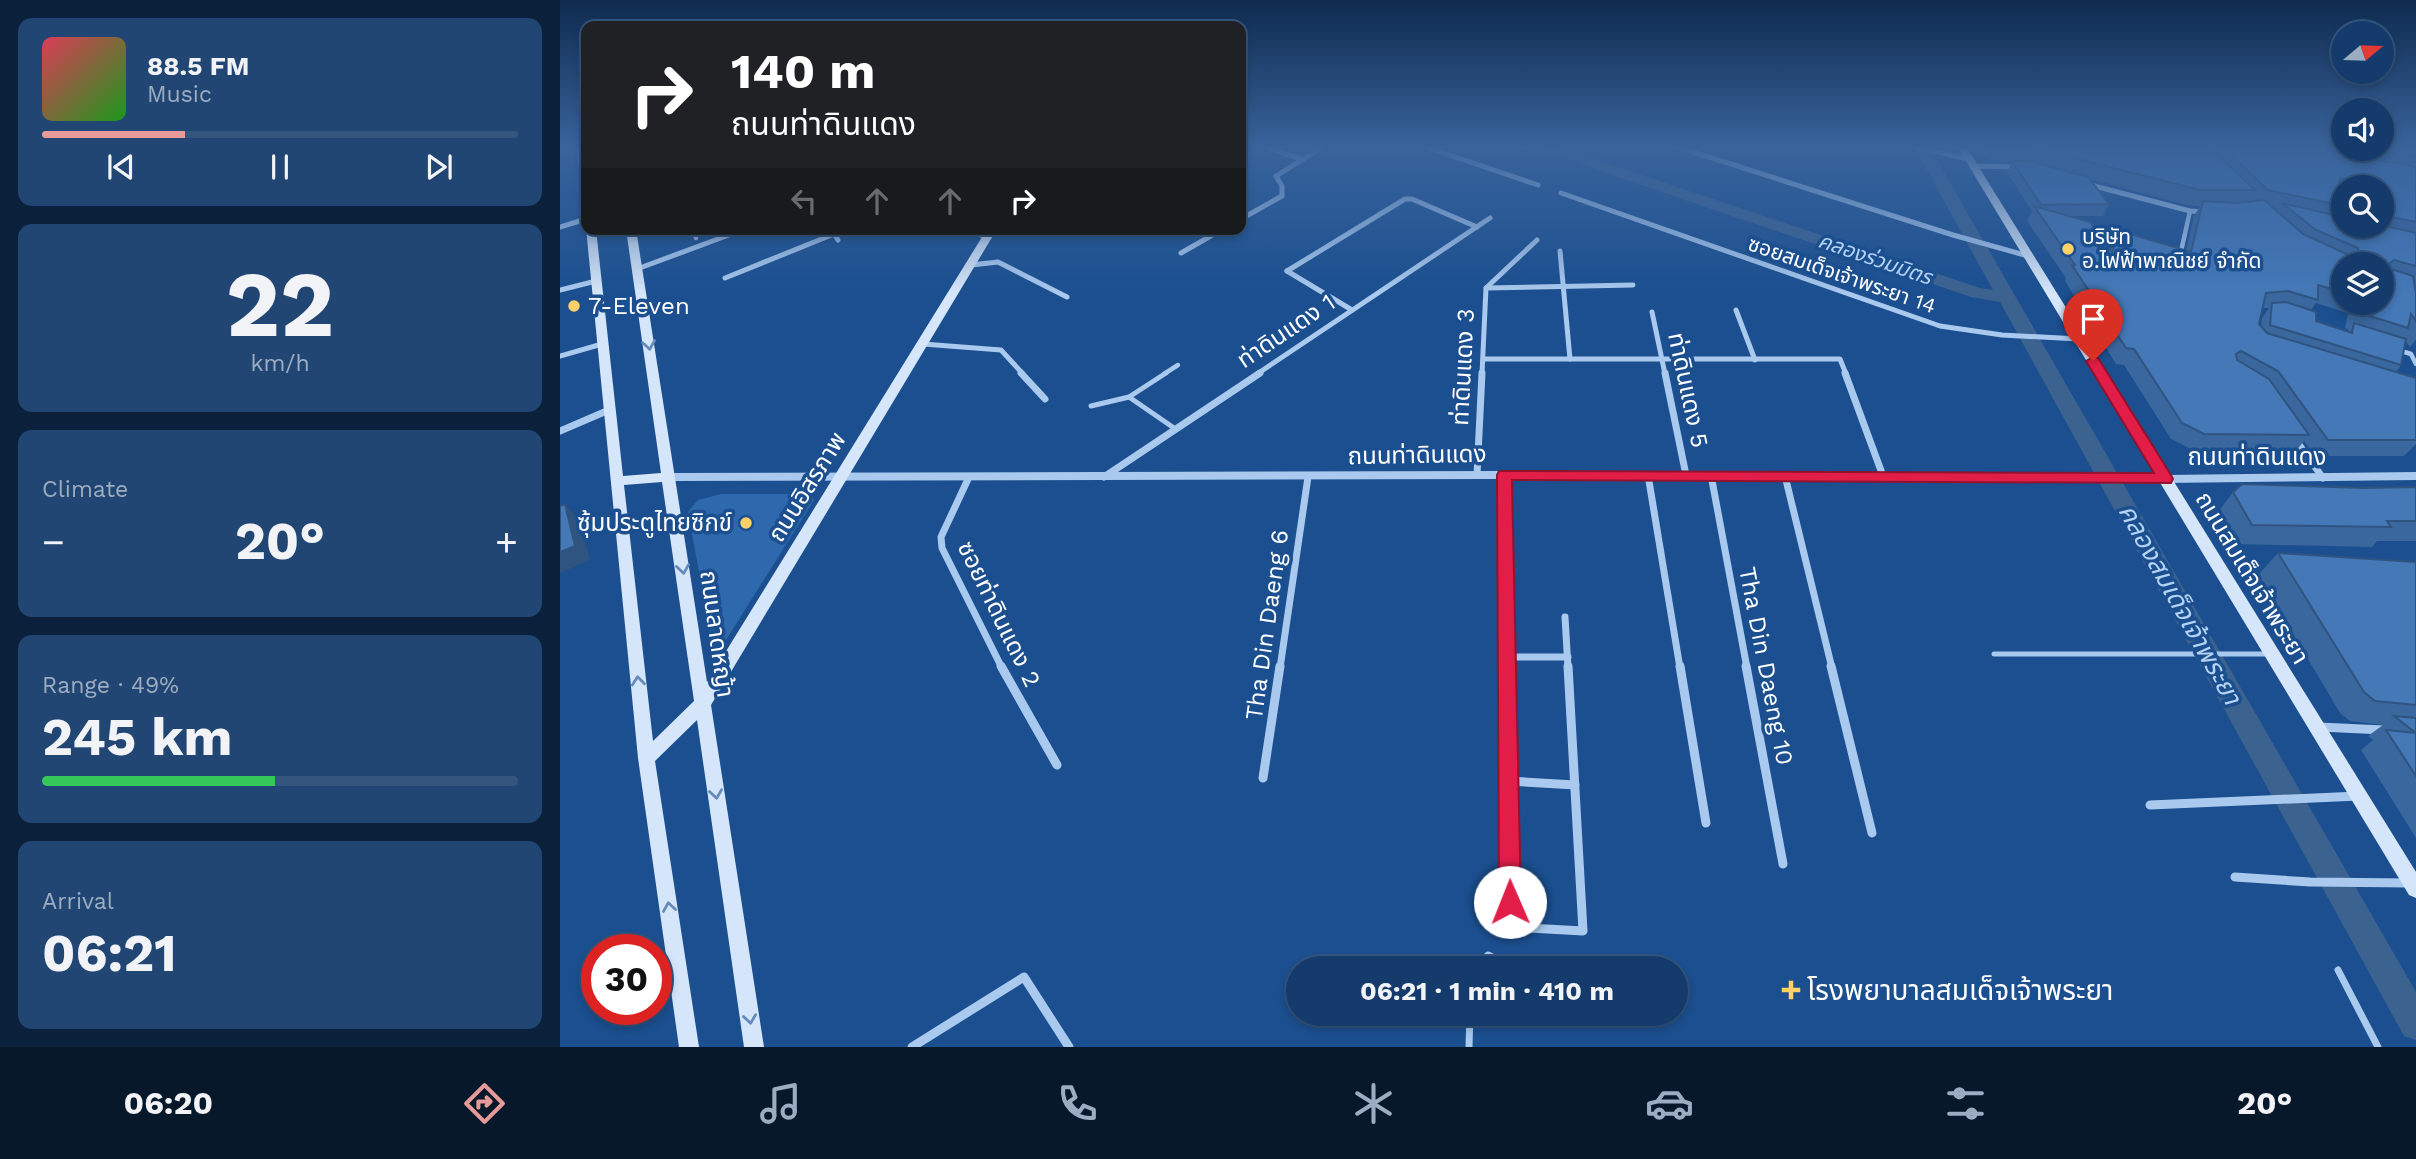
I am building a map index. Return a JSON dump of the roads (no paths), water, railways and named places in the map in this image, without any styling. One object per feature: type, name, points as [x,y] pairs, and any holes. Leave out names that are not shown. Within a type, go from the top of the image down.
[{"type":"main road","name":"ถนนสมเด็จเจ้าพระยา","points":[[1992,197],[2414,886]]},
{"type":"main road","points":[[592,235],[646,758],[689,1047]]},
{"type":"main road","name":"ถนนลาดหญ้า","points":[[633,235],[754,1047]]},
{"type":"main road","name":"ถนนอิสรภาพ","points":[[646,758],[703,703],[989,235]]},
{"type":"main road","points":[[617,481],[670,477]]},
{"type":"street","points":[[1246,216],[1280,197]]},
{"type":"street","name":"ซอยสมเด็จเจ้าพระยา 14","points":[[1572,197],[1912,318],[1967,332],[2079,339]]},
{"type":"street","points":[[1833,197],[1958,237],[2028,256]]},
{"type":"street","points":[[2136,197],[2190,211],[2215,213]]},
{"type":"street","points":[[1352,310],[1287,271],[1405,199],[1412,199],[1476,227]]},
{"type":"street","name":"ท่าดินแดง 1","points":[[1104,477],[1490,218]]},
{"type":"street","points":[[560,227],[581,221]]},
{"type":"street","points":[[637,269],[730,235]]},
{"type":"street","points":[[725,278],[832,235]]},
{"type":"street","points":[[1181,253],[1212,235]]},
{"type":"street","name":"ท่าดินแดง 3","points":[[1477,475],[1486,288],[1537,240]]},
{"type":"street","points":[[1560,251],[1570,359]]},
{"type":"street","points":[[971,265],[998,262],[1067,297]]},
{"type":"street","points":[[560,290],[596,281]]},
{"type":"street","points":[[1486,288],[1633,285]]},
{"type":"street","points":[[1736,310],[1755,360]]},
{"type":"street","name":"ท่าดินแดง 5","points":[[1652,312],[1686,475]]},
{"type":"street","points":[[560,356],[602,344]]},
{"type":"street","points":[[923,344],[1001,350],[1045,399]]},
{"type":"street","points":[[1484,359],[1840,359],[1884,476]]},
{"type":"street","points":[[560,431],[609,410]]},
{"type":"street","points":[[2289,431],[2323,478]]},
{"type":"street","points":[[1504,475],[1510,927],[1583,931],[1565,617]]},
{"type":"street","points":[[1648,475],[1706,823]]},
{"type":"street","name":"Tha Din Daeng 10","points":[[1711,475],[1783,864]]},
{"type":"street","points":[[1785,475],[1872,833]]},
{"type":"street","name":"ถนนท่าดินแดง","points":[[670,477],[1785,475],[2165,479],[2416,476]]},
{"type":"street","name":"ซอยท่าดินแดง 2","points":[[969,477],[941,537],[943,548],[995,654],[1057,765]]},
{"type":"street","name":"Tha Din Daeng 6","points":[[1263,778],[1308,477]]},
{"type":"street","points":[[1507,657],[1567,657]]},
{"type":"street","points":[[2317,727],[2392,732]]},
{"type":"street","points":[[1508,781],[1575,785]]},
{"type":"street","points":[[2150,805],[2360,796]]},
{"type":"street","points":[[2235,877],[2414,886]]},
{"type":"street","points":[[912,1047],[1024,978],[1069,1047]]},
{"type":"lane","points":[[2180,256],[2190,211]]},
{"type":"lane","points":[[2386,346],[2414,354],[2416,364]]},
{"type":"lane","points":[[1091,406],[1129,397],[1178,365]]},
{"type":"lane","points":[[1129,397],[1174,428]]},
{"type":"lane","points":[[1994,654],[2272,654]]},
{"type":"lane","points":[[2338,970],[2378,1047]]},
{"type":"lane","points":[[1469,1047],[1470,1026]]},
{"type":"waterway","name":"คลองร่วมมิตร","points":[[1691,197],[1977,293],[2007,297]]},
{"type":"waterway","name":"คลองสมเด็จเจ้าพระยา","points":[[1950,197],[2007,297]]},
{"type":"waterway","name":"คลองสมเด็จเจ้าพระยา","points":[[2007,297],[2416,1024]]},
{"type":"place","name":"บริษัท อ.ไฟฟ้าพาณิชย์ จำกัด","points":[[2068,249]]},
{"type":"place","name":"7-Eleven","points":[[574,306]]},
{"type":"place","name":"ซุ้มประตูไทยซิกข์","points":[[746,523]]},
{"type":"place","name":"โรงพยาบาลสมเด็จเจ้าพระยา","points":[[1791,990]]}]
